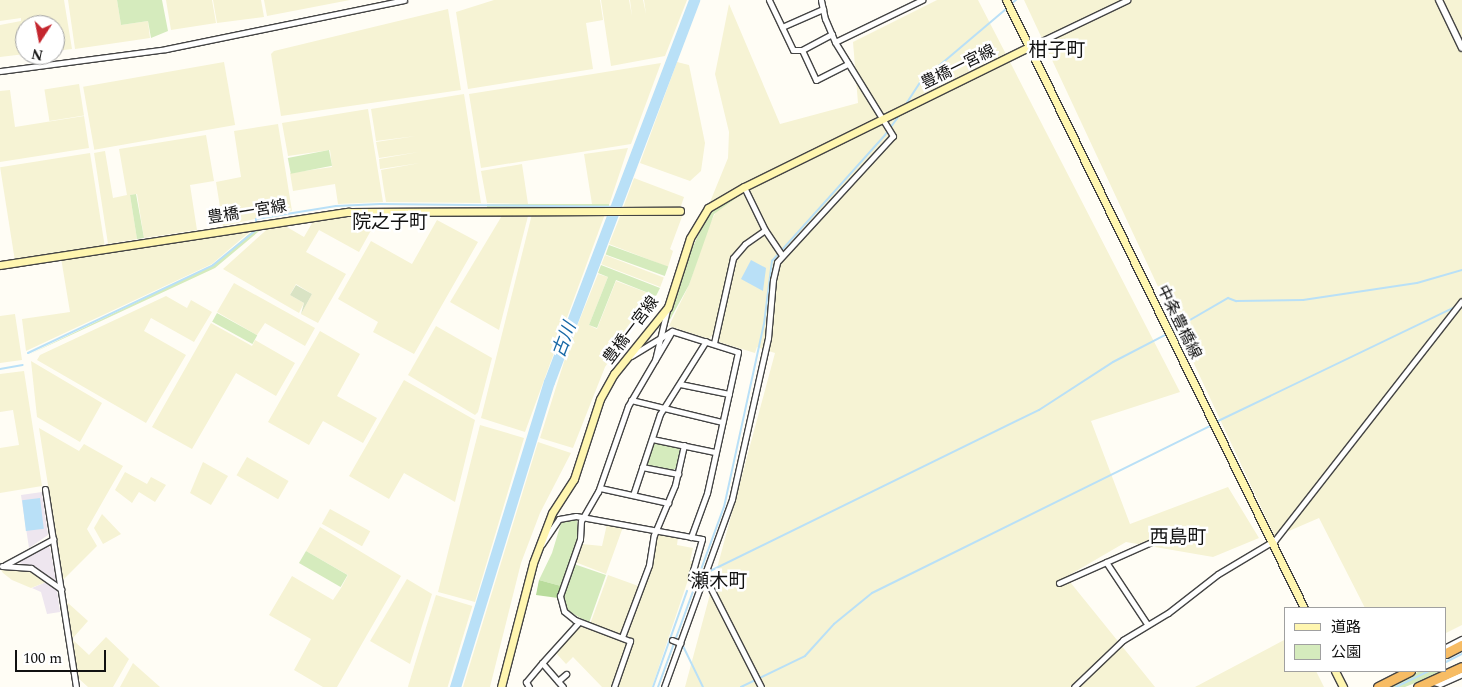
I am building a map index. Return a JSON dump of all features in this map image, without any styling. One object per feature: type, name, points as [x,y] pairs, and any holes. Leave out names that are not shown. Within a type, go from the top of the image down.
[{"type":"highway","points":[[1447,652],[1462,645]]},
{"type":"highway","points":[[1418,687],[1462,667]]},
{"type":"highway","points":[[1378,687],[1398,674]]},
{"type":"main road","points":[[1007,1],[1029,48]]},
{"type":"main road","name":"豊橋一宮線","points":[[501,687],[533,563],[542,544],[552,514],[574,479],[600,399],[614,374],[631,356],[668,307],[690,238],[705,212],[712,204],[744,187],[885,123],[903,109],[1029,48]]},
{"type":"main road","name":"中条豊橋線","points":[[1029,48],[1304,607]]},
{"type":"main road","name":"豊橋一宮線","points":[[0,265],[348,212],[680,210]]},
{"type":"main road","points":[[1334,672],[1342,687]]},
{"type":"street","points":[[0,71],[175,48],[404,0]]},
{"type":"street","points":[[769,0],[793,50],[802,50],[832,34]]},
{"type":"street","points":[[664,687],[732,499],[770,329],[772,280],[780,252],[893,136],[835,42],[822,0]]},
{"type":"street","points":[[835,42],[922,0]]},
{"type":"street","points":[[1029,48],[1126,0]]},
{"type":"street","points":[[1439,0],[1462,48]]},
{"type":"street","points":[[782,27],[824,8]]},
{"type":"street","points":[[802,50],[816,80],[848,64]]},
{"type":"street","points":[[744,187],[765,230],[780,252]]},
{"type":"street","points":[[714,343],[733,258],[745,244],[765,230]]},
{"type":"street","points":[[1074,687],[1123,640],[1168,613],[1218,574],[1272,544],[1462,301]]},
{"type":"street","points":[[654,363],[668,307]]},
{"type":"street","points":[[631,356],[672,331],[738,352],[707,493],[691,537]]},
{"type":"street","points":[[614,687],[630,643],[622,637],[579,622],[564,610],[560,596],[580,540],[583,517],[600,488],[631,400],[672,331]]},
{"type":"street","points":[[633,495],[663,410],[706,341]]},
{"type":"street","points":[[680,384],[729,394]]},
{"type":"street","points":[[631,400],[663,410],[722,422]]},
{"type":"street","points":[[652,439],[715,452]]},
{"type":"street","points":[[622,637],[648,565],[656,530],[678,474],[684,445]]},
{"type":"street","points":[[642,467],[678,474]]},
{"type":"street","points":[[600,488],[668,503]]},
{"type":"street","points":[[45,489],[76,687]]},
{"type":"street","points":[[542,544],[559,519],[583,517],[691,537],[704,540],[692,576],[703,577]]},
{"type":"street","points":[[1,567],[53,539]]},
{"type":"street","points":[[1059,583],[1156,540]]},
{"type":"street","points":[[1106,562],[1148,624]]},
{"type":"street","points":[[1,567],[31,568],[61,589]]},
{"type":"street","points":[[703,577],[759,682]]},
{"type":"street","points":[[529,687],[526,682],[579,622]]},
{"type":"street","points":[[1447,646],[1462,639]]},
{"type":"street","points":[[672,640],[679,643]]},
{"type":"street","points":[[542,663],[563,687]]},
{"type":"street","points":[[558,681],[566,674]]},
{"type":"street","points":[[1431,681],[1440,684],[1462,674]]},
{"type":"shaded area","points":[[0,0],[64,0],[72,49],[65,50],[65,15],[15,15],[15,19],[0,21]]},
{"type":"shaded area","points":[[68,0],[117,0],[121,25],[148,21],[150,38],[75,49]]},
{"type":"shaded area","points":[[166,0],[212,0],[216,23],[171,30]]},
{"type":"shaded area","points":[[213,0],[261,0],[264,17],[217,23]]},
{"type":"shaded area","points":[[264,0],[350,0],[267,16]]},
{"type":"shaded area","points":[[494,0],[600,0],[603,20],[586,23],[593,69],[468,89],[456,12]]},
{"type":"shaded area","points":[[601,0],[629,0],[632,16],[630,0],[643,0],[646,14],[644,0],[687,0],[665,56],[611,66]]},
{"type":"shaded area","points":[[937,0],[978,0],[1180,392],[1091,421],[1130,524],[1228,487],[1259,538],[1213,557],[1126,542],[1066,577],[1155,687],[685,687],[775,353],[757,347],[755,353],[719,342],[719,335],[714,333],[709,339],[669,326],[689,285],[708,227],[725,195],[710,202],[728,158],[729,132],[715,74],[729,4],[780,124],[858,103],[853,42]]},
{"type":"shaded area","points":[[1024,0],[1462,0],[1462,625],[1447,632],[1447,607],[1364,607],[1319,518],[1275,537]]},
{"type":"shaded area","points":[[448,9],[461,90],[281,116],[271,54],[274,51]]},
{"type":"shaded area","points":[[15,22],[15,55],[0,57],[0,25]]},
{"type":"shaded area","points":[[224,62],[235,125],[94,150],[83,87]]},
{"type":"shaded area","points":[[677,62],[689,65],[705,143],[701,171],[690,181],[640,163]]},
{"type":"shaded area","points":[[661,63],[631,144],[481,168],[469,94]]},
{"type":"shaded area","points":[[79,84],[84,116],[49,121],[44,89]]},
{"type":"shaded area","points":[[10,90],[15,127],[84,116],[89,148],[0,162],[0,91]]},
{"type":"shaded area","points":[[464,94],[481,203],[386,202],[381,170],[420,163],[380,169],[379,159],[419,152],[379,158],[376,142],[416,136],[376,141],[371,109]]},
{"type":"shaded area","points":[[368,109],[383,202],[338,204],[335,184],[293,191],[290,173],[332,167],[330,150],[288,156],[282,123]]},
{"type":"shaded area","points":[[278,124],[292,211],[223,226],[216,182],[241,177],[234,131]]},
{"type":"shaded area","points":[[206,135],[214,181],[190,185],[197,230],[144,238],[137,194],[130,195],[137,239],[108,244],[94,153],[105,151],[113,198],[127,195],[119,149]]},
{"type":"shaded area","points":[[628,148],[609,205],[592,204],[584,154]]},
{"type":"shaded area","points":[[90,153],[105,246],[15,260],[0,167]]},
{"type":"shaded area","points":[[522,164],[528,204],[487,203],[481,171]]},
{"type":"shaded area","points":[[634,178],[684,197],[680,209],[623,208]]},
{"type":"shaded area","points":[[367,214],[379,216],[359,252],[319,230],[306,252],[346,274],[318,323],[301,314],[312,294],[296,284],[290,295],[304,303],[299,313],[223,269],[273,224],[280,223],[304,237],[315,218]]},
{"type":"shaded area","points":[[503,214],[528,216],[499,330],[450,302]]},
{"type":"shaded area","points":[[532,214],[605,214],[525,432],[481,418]]},
{"type":"shaded area","points":[[621,214],[683,214],[670,249],[673,251],[668,267],[609,244]]},
{"type":"shaded area","points":[[437,220],[478,242],[414,354],[373,332],[378,322],[338,299],[371,241],[412,264]]},
{"type":"shaded area","points":[[253,229],[212,264],[26,351],[22,319],[70,312],[61,258]]},
{"type":"shaded area","points":[[605,255],[664,278],[660,287],[601,264]]},
{"type":"shaded area","points":[[598,274],[608,277],[589,325],[597,329],[616,281],[656,296],[605,367],[573,448],[540,438],[569,346]]},
{"type":"shaded area","points":[[234,283],[315,328],[305,346],[265,323],[257,335],[217,312]]},
{"type":"shaded area","points":[[166,296],[187,308],[191,300],[212,312],[194,342],[151,318],[144,331],[186,355],[146,423],[37,360],[40,355]]},
{"type":"shaded area","points":[[15,314],[22,360],[0,363],[0,316]]},
{"type":"shaded area","points":[[211,323],[252,346],[255,340],[295,363],[276,396],[236,373],[192,449],[152,427]]},
{"type":"shaded area","points":[[436,326],[492,358],[478,412],[475,415],[408,375]]},
{"type":"shaded area","points":[[320,331],[360,354],[337,396],[377,418],[363,443],[323,421],[309,445],[268,422]]},
{"type":"shaded area","points":[[31,361],[102,403],[80,442],[37,417]]},
{"type":"shaded area","points":[[24,371],[42,486],[0,493],[0,448],[19,445],[13,410],[0,412],[0,374]]},
{"type":"shaded area","points":[[404,380],[475,420],[455,502],[404,473],[389,499],[349,476]]},
{"type":"shaded area","points":[[480,425],[524,438],[475,602],[438,592]]},
{"type":"shaded area","points":[[39,428],[79,451],[84,444],[123,466],[87,529],[97,546],[63,580]]},
{"type":"shaded area","points":[[538,442],[571,453],[540,513],[521,563],[490,687],[463,687]]},
{"type":"shaded area","points":[[247,457],[289,481],[278,499],[236,475]]},
{"type":"shaded area","points":[[203,462],[228,476],[211,505],[190,493]]},
{"type":"shaded area","points":[[125,472],[147,484],[151,477],[166,485],[155,502],[139,492],[132,503],[115,490]]},
{"type":"shaded area","points":[[42,492],[48,535],[29,548],[21,495]]},
{"type":"shaded area","points":[[330,509],[370,531],[362,546],[322,524]]},
{"type":"shaded area","points":[[102,514],[121,534],[103,544],[94,528]]},
{"type":"shaded area","points":[[607,524],[623,527],[606,574],[575,562],[582,544],[602,546]]},
{"type":"shaded area","points":[[320,527],[401,576],[337,687],[323,687],[294,670],[311,639],[269,615],[292,576],[333,600],[341,588],[348,575],[306,551]]},
{"type":"shaded area","points":[[658,533],[678,537],[677,545],[693,548],[690,561],[694,562],[652,687],[618,687],[632,640],[626,634],[651,566]]},
{"type":"shaded area","points":[[48,546],[57,585],[38,569],[16,562]]},
{"type":"shaded area","points":[[4,568],[30,570],[46,582],[31,588],[12,580],[1,570]]},
{"type":"shaded area","points":[[608,575],[639,586],[621,635],[590,624]]},
{"type":"shaded area","points":[[407,579],[432,594],[410,664],[370,641]]},
{"type":"shaded area","points":[[46,582],[57,590],[60,612],[47,614],[41,592],[32,588]]},
{"type":"shaded area","points":[[436,595],[472,606],[448,687],[408,687]]},
{"type":"shaded area","points":[[67,604],[88,621],[72,639]]},
{"type":"shaded area","points":[[581,625],[627,643],[611,687],[602,687],[573,657],[566,664],[556,653]]},
{"type":"shaded area","points":[[106,637],[129,659],[113,687],[88,687],[78,678],[72,639],[89,655]]},
{"type":"shaded area","points":[[1284,640],[1284,672],[1316,672],[1324,687],[1195,687]]},
{"type":"shaded area","points":[[133,663],[160,687],[120,687]]},
{"type":"green space","points":[[117,0],[162,0],[168,31],[151,38],[148,21],[121,25]]},
{"type":"green space","points":[[329,150],[332,166],[291,174],[288,158]]},
{"type":"green space","points":[[743,193],[714,214],[689,285],[667,325],[689,255],[709,212]]},
{"type":"green space","points":[[136,194],[144,238],[137,239],[130,195]]},
{"type":"green space","points":[[487,204],[609,204],[609,208],[487,208]]},
{"type":"green space","points":[[264,227],[215,268],[28,355],[213,265],[256,228]]},
{"type":"green space","points":[[609,245],[668,267],[665,276],[606,254]]},
{"type":"green space","points":[[601,265],[660,288],[656,296],[616,280],[597,328],[589,325],[608,277],[598,273]]},
{"type":"green space","points":[[296,285],[312,294],[301,314],[304,303],[290,295]]},
{"type":"green space","points":[[217,313],[257,335],[252,344],[212,322]]},
{"type":"green space","points":[[657,442],[678,446],[680,450],[676,468],[672,471],[649,466],[646,462],[653,444]]},
{"type":"green space","points":[[577,519],[579,537],[561,586],[539,580],[552,553],[562,520]]},
{"type":"green space","points":[[306,551],[348,575],[341,587],[299,563]]},
{"type":"green space","points":[[574,564],[606,575],[589,623],[565,609],[562,597]]},
{"type":"green space","points":[[539,580],[561,586],[558,598],[536,595]]},
{"type":"green space","points":[[1418,672],[1442,672],[1405,687],[1386,687]]},
{"type":"water","points":[[751,260],[766,268],[763,291],[741,279]]},
{"type":"water","points":[[40,498],[44,529],[26,531],[22,500]]},
{"type":"waterway","name":"古川","points":[[455,687],[549,382],[694,0]]},
{"type":"waterway","points":[[1010,5],[1016,0]]},
{"type":"waterway","points":[[906,104],[921,81],[1007,8]]},
{"type":"waterway","points":[[658,687],[724,507],[764,324],[772,261],[885,135],[901,113]]},
{"type":"waterway","points":[[28,353],[213,265],[256,230],[256,219],[336,206],[380,204],[615,207]]},
{"type":"waterway","points":[[1171,331],[1228,298],[1236,301],[1303,300],[1417,283],[1462,270]]},
{"type":"waterway","points":[[1216,422],[1455,307]]},
{"type":"waterway","points":[[706,573],[1039,410],[1113,362],[1167,334]]},
{"type":"waterway","points":[[0,369],[23,365]]},
{"type":"waterway","points":[[741,687],[805,656],[834,624],[872,593],[1212,425]]},
{"type":"waterway","points":[[653,687],[687,591]]},
{"type":"waterway","points":[[682,644],[703,687]]},
{"type":"waterway","points":[[1447,662],[1462,654]]},
{"type":"waterway","points":[[1396,687],[1427,672]]},
{"type":"district","name":"柑子町","points":[[1057,51]]},
{"type":"district","name":"院之子町","points":[[390,223]]},
{"type":"district","name":"西島町","points":[[1178,538]]},
{"type":"district","name":"瀬木町","points":[[719,582]]}]
